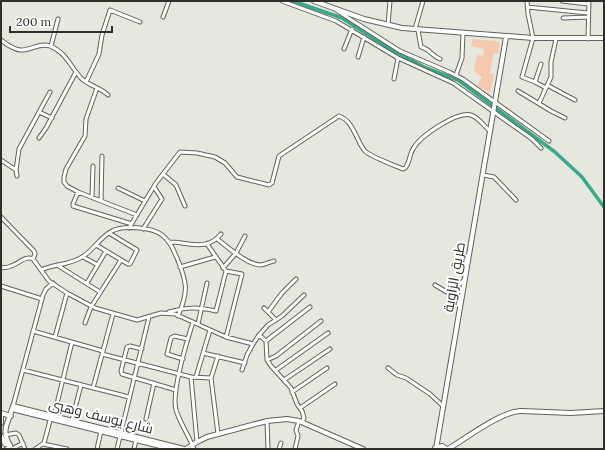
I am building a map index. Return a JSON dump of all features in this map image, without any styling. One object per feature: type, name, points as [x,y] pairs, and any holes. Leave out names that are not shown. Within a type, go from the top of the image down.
[{"type":"street","points":[[163,17],[169,1]]},
{"type":"street","points":[[282,1],[331,18],[352,29],[398,58],[453,82],[532,139],[541,148]]},
{"type":"street","points":[[314,1],[388,26],[417,30],[506,37],[604,38]]},
{"type":"street","points":[[388,26],[390,1]]},
{"type":"street","points":[[423,1],[417,30],[421,48],[427,49],[436,58],[440,59]]},
{"type":"street","points":[[527,1],[533,38],[522,77],[574,100]]},
{"type":"street","points":[[562,1],[588,3],[588,39]]},
{"type":"street","points":[[332,7],[400,51],[456,75],[549,140]]},
{"type":"street","points":[[527,7],[588,13]]},
{"type":"street","points":[[86,82],[99,54],[102,35],[110,10],[140,22]]},
{"type":"street","points":[[563,18],[588,18]]},
{"type":"street","points":[[51,46],[58,19]]},
{"type":"street","points":[[344,49],[352,29]]},
{"type":"street","points":[[456,75],[462,58],[463,33]]},
{"type":"street","points":[[358,57],[364,37]]},
{"type":"street","name":"طريق الزاوية","points":[[435,448],[466,279],[506,37]]},
{"type":"street","points":[[539,103],[552,73],[551,64],[556,38]]},
{"type":"street","points":[[1,40],[19,50],[41,45],[51,46],[62,54],[86,82],[108,95]]},
{"type":"street","points":[[394,79],[398,58]]},
{"type":"street","points":[[534,82],[541,64]]},
{"type":"street","points":[[39,138],[52,118],[76,72]]},
{"type":"street","points":[[98,88],[86,119],[85,136],[66,169],[64,177],[65,184],[78,192],[137,215]]},
{"type":"street","points":[[518,90],[565,118]]},
{"type":"street","points":[[18,176],[16,170],[19,149],[50,92]]},
{"type":"street","points":[[39,112],[52,118]]},
{"type":"street","points":[[129,228],[154,187],[178,153],[194,152],[210,156],[220,160],[228,166],[235,175],[241,178],[270,185],[272,183],[279,156],[339,116],[350,125],[366,152],[403,169],[408,164],[413,149],[416,145],[435,128],[451,120],[463,115],[469,115],[478,119],[490,131]]},
{"type":"street","points":[[101,201],[102,156]]},
{"type":"street","points":[[1,160],[16,170]]},
{"type":"street","points":[[92,198],[93,166]]},
{"type":"street","points":[[163,174],[176,184],[185,206]]},
{"type":"street","points":[[483,175],[494,177],[516,200]]},
{"type":"street","points":[[144,229],[162,198],[154,187]]},
{"type":"street","points":[[118,188],[145,201]]},
{"type":"street","points":[[78,192],[73,206],[132,224]]},
{"type":"street","points":[[1,217],[34,251],[35,254],[33,258]]},
{"type":"street","points":[[41,270],[83,257],[113,230],[129,228],[158,232],[169,242],[180,267],[186,288],[185,300],[178,316]]},
{"type":"street","points":[[96,245],[130,265],[137,250],[109,233]]},
{"type":"street","points":[[169,242],[207,244],[221,234]]},
{"type":"street","points":[[223,268],[236,253],[245,236]]},
{"type":"street","points":[[217,238],[236,253],[251,262],[256,264],[266,264],[274,261]]},
{"type":"street","points":[[207,244],[226,271],[242,274],[226,337]]},
{"type":"street","points":[[86,283],[106,251]]},
{"type":"street","points":[[1,268],[11,267],[27,257],[33,258],[47,279],[67,293],[91,307],[137,320],[182,309],[201,308],[216,311],[226,271]]},
{"type":"street","points":[[83,257],[98,265]]},
{"type":"street","points":[[180,267],[215,257]]},
{"type":"street","points":[[85,323],[91,307],[121,260]]},
{"type":"street","points":[[57,265],[100,292]]},
{"type":"street","points":[[268,312],[282,293],[296,279]]},
{"type":"street","points":[[435,285],[450,294],[466,279]]},
{"type":"street","points":[[3,436],[11,416],[42,298],[46,289],[53,283]]},
{"type":"street","points":[[198,324],[207,284]]},
{"type":"street","points":[[1,286],[42,298]]},
{"type":"street","points":[[55,337],[67,293]]},
{"type":"street","points":[[242,370],[247,355],[263,328],[282,316],[304,295]]},
{"type":"street","points":[[266,341],[310,307]]},
{"type":"street","points":[[264,308],[276,320]]},
{"type":"street","points":[[166,313],[178,316],[226,337],[253,344]]},
{"type":"street","points":[[93,388],[113,314]]},
{"type":"street","points":[[117,449],[149,317]]},
{"type":"street","points":[[267,360],[276,356],[321,321]]},
{"type":"street","points":[[193,322],[179,374],[175,403],[177,412],[193,447]]},
{"type":"street","points":[[196,377],[210,330]]},
{"type":"street","points":[[33,331],[179,374],[191,377],[211,378]]},
{"type":"street","points":[[276,370],[328,333]]},
{"type":"street","points":[[259,335],[266,341],[267,360],[290,386],[295,400],[304,414],[296,430],[298,436],[295,449]]},
{"type":"street","points":[[183,359],[169,356],[167,353],[172,336],[188,339]]},
{"type":"street","points":[[35,449],[43,444],[63,380],[72,342]]},
{"type":"street","points":[[142,349],[128,346],[121,373],[176,390]]},
{"type":"street","points":[[284,380],[330,348]]},
{"type":"street","points":[[203,353],[244,363]]},
{"type":"street","points":[[218,356],[211,378],[218,434]]},
{"type":"street","points":[[292,392],[327,368]]},
{"type":"street","points":[[388,368],[397,376],[406,378],[430,394],[443,406]]},
{"type":"street","points":[[23,370],[129,397]]},
{"type":"street","points":[[191,377],[197,442]]},
{"type":"street","points":[[146,419],[154,383]]},
{"type":"street","points":[[300,408],[335,384]]},
{"type":"street","points":[[72,420],[81,385]]},
{"type":"street","name":"شارع يوسف وهبى","points":[[13,407],[72,420],[120,434],[185,449]]},
{"type":"street","points":[[435,448],[442,446],[447,449],[499,418],[519,410],[580,413],[604,410]]},
{"type":"street","points":[[1,423],[1,414],[11,416]]},
{"type":"street","name":"شارع يوسف وهبى","points":[[52,416],[101,431],[120,434],[136,440],[172,449]]},
{"type":"street","points":[[185,449],[193,447],[197,442],[218,434],[267,421],[287,419],[300,421],[363,449]]},
{"type":"street","points":[[267,421],[268,449]]},
{"type":"street","points":[[97,449],[101,431]]},
{"type":"street","points":[[3,436],[15,432],[19,435],[26,449]]},
{"type":"street","points":[[3,436],[11,447]]},
{"type":"street","points":[[134,449],[136,440]]},
{"type":"street","points":[[6,449],[23,443]]},
{"type":"street","points":[[279,449],[281,443]]},
{"type":"street","points":[[43,444],[67,449]]},
{"type":"shaded area","points":[[473,39],[497,41],[500,44],[498,54],[494,53],[490,73],[494,74],[490,93],[477,85],[482,77],[474,71],[477,55],[483,56],[484,49],[471,46]]},
{"type":"waterway","points":[[293,1],[342,18],[390,49],[426,68],[458,80],[555,152],[582,177],[604,207]]}]
